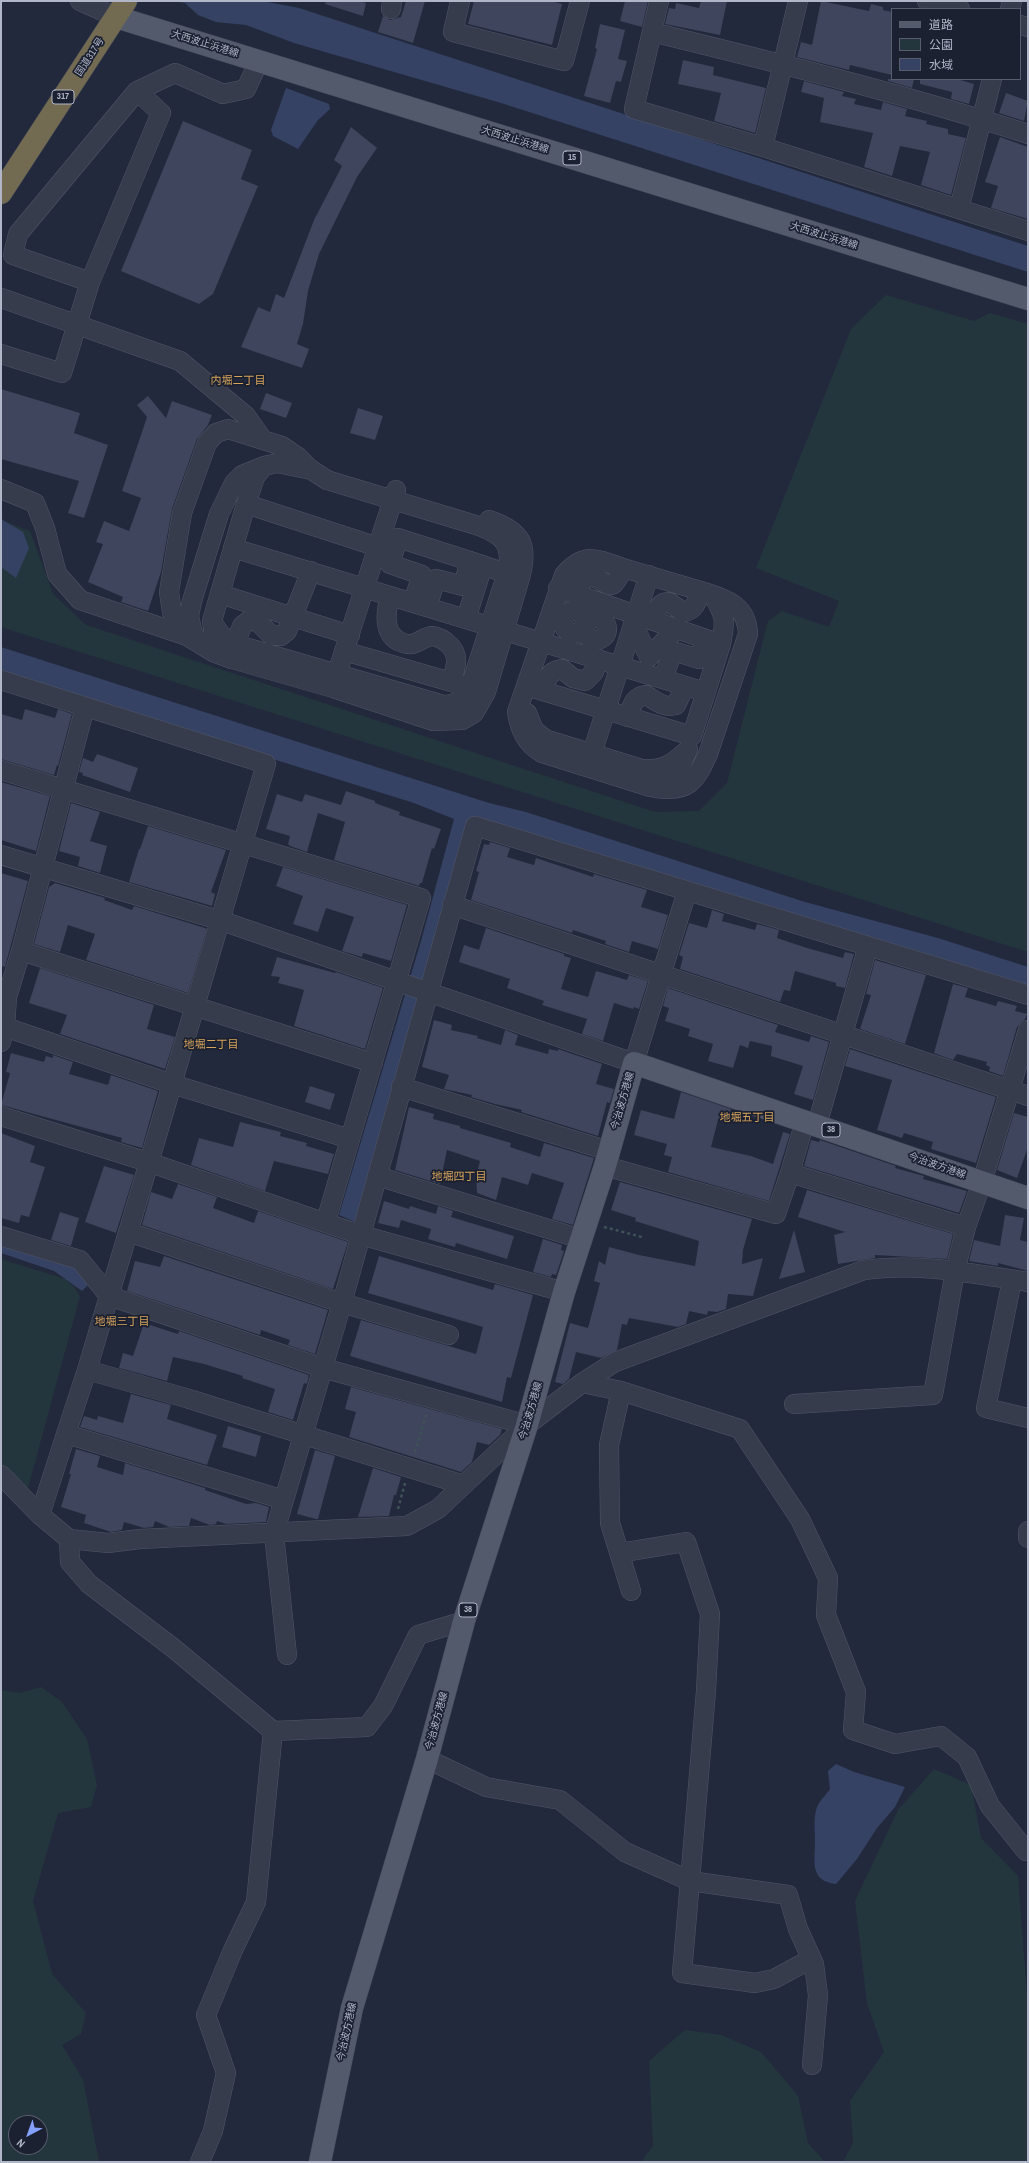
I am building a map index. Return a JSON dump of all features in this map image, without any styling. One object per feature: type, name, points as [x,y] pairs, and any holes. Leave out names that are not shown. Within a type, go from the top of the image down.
[{"type":"highway","name":"国道317号","points":[[1,193],[121,9]]},
{"type":"main road","name":"大西波止浜港線","points":[[121,9],[259,61],[1028,299]]},
{"type":"main road","name":"今治波方港線","points":[[320,2162],[352,2008],[427,1759],[464,1621],[527,1425],[564,1292],[607,1158],[634,1062],[1028,1198]]},
{"type":"street","points":[[80,1],[121,9]]},
{"type":"street","points":[[460,1],[453,32],[564,61],[580,1]]},
{"type":"street","points":[[659,1],[634,109],[763,147],[1028,230]]},
{"type":"street","points":[[763,147],[798,1]]},
{"type":"street","points":[[927,1],[956,8]]},
{"type":"street","points":[[652,32],[783,64],[982,119],[1028,134]]},
{"type":"street","points":[[90,282],[13,255],[18,234],[137,91],[176,73],[223,94],[246,89],[259,61]]},
{"type":"street","points":[[959,209],[992,80]]},
{"type":"street","points":[[1,354],[62,373],[90,282],[161,113],[137,91]]},
{"type":"street","points":[[1,298],[180,361],[246,416],[264,440]]},
{"type":"street","points":[[194,641],[178,625],[172,612],[169,592],[182,513],[207,443],[216,433],[228,429],[282,446],[298,457],[310,469]]},
{"type":"street","points":[[1,489],[35,503],[45,528],[57,574],[80,600],[194,641],[335,681],[444,705],[456,704],[478,690],[513,575],[525,552],[515,533],[501,524],[394,494],[333,473],[277,463],[264,466],[242,475],[234,483],[219,514],[188,616],[194,641]]},
{"type":"street","points":[[233,651],[215,641],[212,621],[255,477],[264,466]]},
{"type":"street","points":[[335,681],[365,588],[386,539],[394,494]]},
{"type":"street","points":[[246,504],[477,563],[513,575]]},
{"type":"street","points":[[386,539],[390,564],[422,575],[420,605]]},
{"type":"street","points":[[233,548],[705,692]]},
{"type":"street","points":[[596,558],[623,568],[707,593],[730,602],[743,613],[747,624],[748,634],[713,739],[700,772],[693,782],[682,788],[669,790],[650,787],[545,739],[534,730],[525,708],[531,690],[541,642],[558,588],[564,575],[572,565],[582,559],[596,558]]},
{"type":"street","points":[[420,605],[436,579],[462,586],[477,563]]},
{"type":"street","points":[[466,619],[477,563]]},
{"type":"street","points":[[577,653],[586,626],[586,597],[580,585],[587,576],[596,578],[605,585],[610,585],[617,581],[623,568]]},
{"type":"street","points":[[233,651],[238,632],[246,621],[251,619],[258,622],[266,632],[277,637],[281,636],[287,631],[310,571]]},
{"type":"street","points":[[590,760],[649,575]]},
{"type":"street","points":[[558,588],[586,597],[635,619],[654,620],[714,641]]},
{"type":"street","points":[[654,620],[658,607],[663,602],[669,602],[683,612],[689,612],[707,593]]},
{"type":"street","points":[[664,679],[673,651],[699,659],[714,641],[725,624],[724,614],[707,593]]},
{"type":"street","points":[[220,594],[293,617],[347,643],[451,682],[478,690]]},
{"type":"street","points":[[390,596],[386,611],[386,622],[389,632],[407,644],[415,643],[423,638],[433,636],[443,640],[452,647],[457,655],[456,667],[451,682]]},
{"type":"street","points":[[635,619],[648,657],[677,628]]},
{"type":"street","points":[[650,787],[669,781],[678,772],[690,742],[705,692],[714,641]]},
{"type":"street","points":[[531,690],[546,680],[550,673],[556,670],[562,669],[573,678],[585,681],[594,672],[599,659]]},
{"type":"street","points":[[1,680],[266,764],[222,921],[148,1162],[87,1370],[40,1515]]},
{"type":"street","points":[[628,717],[634,701],[640,696],[646,695],[659,704],[667,707],[676,704],[685,686]]},
{"type":"street","points":[[531,690],[628,717],[690,742]]},
{"type":"street","points":[[85,707],[8,997],[3,1035],[172,1084],[350,1139]]},
{"type":"street","points":[[590,760],[656,770],[667,767],[690,742]]},
{"type":"street","points":[[1,770],[421,898],[326,1221]]},
{"type":"street","points":[[287,1655],[274,1534],[342,1303],[475,826],[1028,995]]},
{"type":"street","points":[[1,855],[222,921],[634,1062],[687,891]]},
{"type":"street","points":[[452,905],[842,1033],[1028,1096]]},
{"type":"street","points":[[401,1087],[776,1214],[790,1173],[811,1123],[842,1033],[868,946]]},
{"type":"street","points":[[20,952],[373,1063]]},
{"type":"street","points":[[794,1404],[934,1395],[955,1270],[966,1226],[982,1182],[1028,1030]]},
{"type":"street","points":[[1,1116],[148,1162],[326,1221],[361,1235],[564,1292]]},
{"type":"street","points":[[790,1173],[966,1226]]},
{"type":"street","points":[[377,1176],[584,1231]]},
{"type":"street","points":[[128,1232],[342,1303],[449,1335]]},
{"type":"street","points":[[1,1236],[80,1260],[109,1296],[323,1368],[527,1425]]},
{"type":"street","points":[[1,1475],[40,1515],[69,1540],[108,1543],[140,1539],[274,1534],[407,1526],[438,1509],[527,1425],[582,1383],[615,1362],[864,1270],[886,1267],[955,1270],[1020,1281],[986,1408],[1028,1418]]},
{"type":"street","points":[[87,1370],[186,1398],[464,1485]]},
{"type":"street","points":[[582,1383],[621,1391],[740,1429],[800,1519],[828,1578],[826,1615],[856,1692],[853,1730],[895,1744],[941,1736],[967,1757],[990,1806],[1026,1850]]},
{"type":"street","points":[[621,1391],[609,1446],[610,1523],[618,1553],[631,1591]]},
{"type":"street","points":[[66,1434],[284,1500]]},
{"type":"street","points":[[1028,1530],[1028,1538]]},
{"type":"street","points":[[69,1540],[70,1562],[89,1584],[172,1647],[273,1731],[367,1727],[383,1706],[418,1635],[464,1621]]},
{"type":"street","points":[[618,1553],[686,1542],[710,1614],[706,1691],[682,1973],[755,1983],[774,1979],[811,1959]]},
{"type":"street","points":[[200,2162],[213,2131],[226,2073],[206,2015],[233,1950],[256,1902],[273,1731]]},
{"type":"street","points":[[427,1759],[486,1787],[560,1800],[625,1852],[690,1880],[788,1895],[798,1930],[814,1964],[818,1995],[812,2065]]},
{"type":"path","points":[[584,1231],[642,1237]]},
{"type":"green space","points":[[886,295],[974,321],[990,313],[1028,324],[1028,952],[1,627],[1,520],[30,531],[53,594],[86,625],[655,812],[699,811],[727,783],[768,621],[782,611],[829,627],[839,601],[756,568],[851,329]]},
{"type":"green space","points":[[1,1259],[65,1279],[74,1287],[80,1296],[28,1488],[23,1490],[1,1468]]},
{"type":"green space","points":[[41,1687],[62,1702],[87,1739],[97,1785],[91,1807],[58,1813],[33,1901],[52,1974],[86,2013],[81,2034],[62,2045],[83,2080],[99,2162],[1,2162],[1,1690],[20,1693]]},
{"type":"green space","points":[[934,1769],[971,1785],[981,1838],[1018,1876],[1028,2008],[1028,2162],[843,2162],[853,2143],[850,2101],[884,2052],[867,2003],[855,1901],[898,1810]]},
{"type":"green space","points":[[685,2030],[721,2035],[761,2052],[798,2096],[808,2143],[825,2162],[641,2162],[653,2146],[649,2061]]},
{"type":"water","points":[[173,1],[262,1],[299,8],[1028,246],[1028,272],[501,103],[294,43],[246,25],[216,22],[198,15],[185,3]]},
{"type":"water","points":[[286,88],[329,104],[330,109],[318,120],[298,149],[273,136],[271,130]]},
{"type":"water","points":[[1,519],[23,532],[29,548],[16,578],[1,567]]},
{"type":"water","points":[[1,647],[489,803],[526,812],[805,902],[938,938],[1028,967],[1028,991],[471,824],[355,1222],[339,1215],[421,941],[454,819],[414,803],[186,732],[1,671]]},
{"type":"water","points":[[1,1239],[78,1266],[90,1283],[82,1291],[54,1271],[1,1253]]},
{"type":"water","points":[[836,1764],[854,1772],[905,1787],[895,1807],[877,1828],[857,1859],[836,1884],[821,1879],[817,1874],[814,1856],[816,1811],[820,1802],[830,1789],[828,1771]]},
{"type":"building","points":[[326,1],[359,1],[366,3],[363,16],[325,4]]},
{"type":"building","points":[[406,1],[425,1],[413,43],[378,32],[383,16],[390,20],[401,17]]},
{"type":"building","points":[[474,1],[551,1],[562,4],[552,45],[468,24]]},
{"type":"building","points":[[625,1],[648,1],[642,27],[620,21]]},
{"type":"building","points":[[701,1],[727,1],[720,35],[665,24],[669,8],[675,9],[676,3],[699,8]]},
{"type":"building","points":[[821,1],[869,11],[871,4],[883,7],[883,10],[891,12],[891,75],[850,65],[849,70],[797,57],[801,42],[812,45]]},
{"type":"building","points":[[600,24],[625,30],[618,59],[627,61],[621,82],[616,81],[610,103],[584,96],[597,49],[595,48]]},
{"type":"building","points":[[683,60],[714,67],[713,75],[766,88],[755,133],[714,121],[721,93],[678,84]]},
{"type":"building","points":[[888,79],[914,80],[912,88],[888,81]]},
{"type":"building","points":[[920,80],[960,80],[974,84],[969,104],[951,99],[952,92],[920,84]]},
{"type":"building","points":[[804,81],[844,92],[842,96],[856,99],[854,104],[881,110],[883,102],[907,109],[905,116],[927,121],[926,124],[948,129],[948,134],[966,138],[951,195],[921,185],[930,152],[900,146],[892,176],[864,167],[873,133],[820,122],[824,98],[801,92]]},
{"type":"building","points":[[1006,93],[1028,101],[1024,121],[999,113]]},
{"type":"building","points":[[183,121],[252,150],[241,179],[258,186],[213,294],[199,304],[121,271]]},
{"type":"building","points":[[351,127],[377,148],[357,177],[319,254],[308,291],[303,324],[297,344],[309,349],[302,368],[241,347],[258,307],[270,312],[276,294],[284,298],[314,220],[342,166],[334,160]]},
{"type":"building","points":[[1000,137],[1028,147],[1028,219],[991,208],[998,186],[985,182]]},
{"type":"building","points":[[1,389],[80,413],[74,433],[108,445],[84,518],[68,513],[79,481],[1,459]]},
{"type":"building","points":[[266,393],[292,403],[286,418],[260,409]]},
{"type":"building","points":[[148,396],[166,418],[172,401],[212,415],[208,425],[197,439],[172,509],[161,572],[148,611],[121,602],[123,597],[88,582],[103,544],[96,542],[104,521],[129,531],[141,498],[122,491],[147,417],[137,405]]},
{"type":"building","points":[[358,408],[383,416],[375,440],[350,433]]},
{"type":"building","points":[[25,709],[55,718],[58,709],[72,714],[58,766],[57,765],[54,775],[1,759],[1,714],[22,720]]},
{"type":"building","points":[[97,754],[138,768],[130,792],[82,775],[83,773],[79,772],[83,758],[93,762]]},
{"type":"building","points":[[1,782],[50,796],[36,851],[1,840]]},
{"type":"building","points":[[346,791],[400,812],[399,815],[441,829],[434,849],[432,848],[422,883],[420,883],[419,886],[334,860],[345,822],[318,813],[307,852],[290,846],[288,844],[290,836],[266,829],[277,794],[302,802],[305,794],[341,805]]},
{"type":"building","points":[[71,803],[100,812],[90,841],[107,846],[100,873],[78,866],[80,857],[59,851]]},
{"type":"building","points":[[148,826],[226,850],[211,892],[215,894],[212,906],[129,882]]},
{"type":"building","points":[[490,842],[510,848],[507,857],[534,865],[536,858],[593,877],[594,874],[647,890],[641,907],[668,915],[658,949],[632,941],[629,952],[605,944],[606,941],[573,930],[572,933],[471,900],[479,872],[476,871],[484,844],[489,845]]},
{"type":"building","points":[[283,867],[407,905],[391,961],[363,953],[362,957],[342,951],[354,917],[326,908],[318,932],[293,924],[303,896],[276,886]]},
{"type":"building","points":[[1,873],[28,881],[5,967],[1,966]]},
{"type":"building","points":[[55,883],[105,898],[104,900],[132,910],[134,906],[207,929],[188,993],[86,960],[95,934],[68,925],[60,952],[34,944],[49,887]]},
{"type":"building","points":[[712,910],[724,914],[722,921],[755,930],[757,924],[779,930],[777,938],[807,948],[843,958],[845,952],[854,954],[845,988],[836,986],[836,983],[795,971],[790,991],[784,990],[780,1002],[680,969],[683,957],[679,955],[689,923],[707,928]]},
{"type":"building","points":[[486,928],[564,954],[564,956],[571,958],[561,989],[588,997],[596,971],[627,980],[629,975],[648,981],[639,1009],[634,1007],[633,1009],[614,1003],[603,1041],[582,1034],[587,1019],[542,1005],[544,1001],[507,988],[510,979],[459,962],[464,945],[479,950]]},
{"type":"building","points":[[277,957],[335,973],[336,972],[383,988],[365,1049],[294,1026],[304,990],[278,983],[280,977],[271,976]]},
{"type":"building","points":[[875,960],[926,975],[905,1044],[860,1029],[871,995],[866,994]]},
{"type":"building","points":[[40,968],[154,1005],[147,1029],[175,1037],[165,1069],[60,1034],[67,1015],[29,1003]]},
{"type":"building","points":[[953,984],[968,988],[965,997],[996,1006],[998,1001],[1017,1006],[1015,1011],[1027,1014],[1025,1019],[1017,1027],[1003,1076],[989,1071],[990,1067],[986,1065],[987,1062],[957,1054],[953,1060],[934,1053]]},
{"type":"building","points":[[668,988],[778,1025],[775,1032],[809,1042],[811,1036],[829,1042],[813,1100],[794,1094],[803,1066],[771,1056],[772,1046],[750,1041],[748,1048],[740,1045],[733,1068],[708,1061],[713,1044],[688,1036],[690,1029],[665,1021],[669,1008],[663,1006]]},
{"type":"building","points":[[434,1020],[452,1025],[451,1030],[478,1036],[477,1038],[501,1045],[505,1030],[518,1035],[515,1045],[548,1054],[549,1049],[558,1051],[558,1049],[602,1064],[596,1084],[614,1089],[610,1103],[607,1102],[598,1136],[521,1112],[522,1110],[471,1097],[472,1095],[444,1089],[449,1075],[422,1067]]},
{"type":"building","points":[[850,1049],[996,1097],[976,1163],[931,1149],[933,1142],[904,1133],[902,1138],[877,1130],[892,1080],[845,1066]]},
{"type":"building","points":[[11,1053],[44,1062],[46,1056],[53,1058],[53,1055],[73,1062],[69,1074],[108,1085],[111,1075],[158,1091],[142,1148],[121,1142],[122,1138],[1,1105],[10,1073],[6,1072]]},
{"type":"building","points":[[310,1086],[335,1094],[330,1110],[305,1102]]},
{"type":"building","points":[[681,1092],[731,1109],[727,1123],[718,1120],[711,1147],[751,1156],[773,1164],[783,1132],[790,1134],[769,1201],[668,1172],[672,1157],[664,1155],[667,1144],[634,1135],[641,1110],[674,1119]]},
{"type":"building","points":[[409,1107],[434,1114],[433,1119],[460,1126],[460,1128],[511,1143],[510,1147],[540,1157],[544,1143],[594,1158],[573,1225],[552,1219],[564,1183],[532,1173],[528,1185],[502,1177],[496,1200],[477,1193],[476,1176],[480,1161],[447,1150],[440,1184],[395,1170]]},
{"type":"building","points":[[1014,1113],[1028,1117],[1028,1147],[1017,1178],[997,1170]]},
{"type":"building","points":[[240,1122],[281,1132],[280,1136],[307,1143],[306,1146],[334,1154],[328,1174],[274,1161],[265,1191],[191,1165],[199,1138],[233,1147]]},
{"type":"building","points":[[1,1133],[35,1146],[30,1162],[45,1167],[29,1217],[21,1215],[19,1223],[1,1218]]},
{"type":"building","points":[[811,1140],[819,1142],[820,1140],[896,1166],[895,1168],[924,1176],[923,1179],[967,1191],[959,1213],[804,1166]]},
{"type":"building","points":[[104,1166],[134,1175],[116,1233],[85,1222]]},
{"type":"building","points":[[620,1182],[752,1219],[743,1250],[742,1264],[763,1258],[753,1296],[728,1294],[726,1309],[717,1312],[708,1311],[707,1315],[689,1311],[686,1324],[678,1327],[629,1318],[627,1325],[622,1324],[617,1350],[601,1358],[576,1352],[569,1379],[563,1384],[555,1382],[570,1323],[588,1328],[600,1283],[594,1281],[599,1261],[605,1265],[609,1247],[639,1255],[695,1266],[699,1241],[635,1221],[636,1218],[611,1210]]},
{"type":"building","points":[[178,1184],[217,1197],[213,1208],[254,1223],[258,1211],[348,1242],[333,1289],[142,1225],[151,1192],[172,1199]]},
{"type":"building","points":[[807,1190],[953,1234],[947,1259],[875,1255],[875,1258],[838,1264],[834,1235],[845,1232],[798,1217]]},
{"type":"building","points":[[384,1201],[409,1209],[410,1206],[436,1214],[438,1206],[453,1211],[451,1217],[514,1236],[507,1259],[456,1243],[455,1247],[428,1239],[431,1229],[401,1220],[399,1228],[378,1223]]},
{"type":"building","points":[[60,1212],[79,1218],[71,1246],[51,1240]]},
{"type":"building","points":[[1005,1215],[1024,1218],[1020,1240],[1028,1242],[1028,1271],[998,1263],[998,1266],[969,1261],[974,1240],[1000,1246]]},
{"type":"building","points":[[794,1230],[805,1272],[779,1279]]},
{"type":"building","points":[[543,1239],[562,1245],[561,1250],[564,1251],[556,1275],[552,1274],[551,1277],[533,1272]]},
{"type":"building","points":[[164,1256],[328,1310],[315,1354],[288,1345],[290,1340],[261,1330],[260,1335],[127,1291],[135,1261],[160,1267]]},
{"type":"building","points":[[379,1256],[493,1290],[495,1284],[533,1295],[511,1378],[507,1377],[502,1402],[350,1356],[361,1320],[476,1354],[483,1327],[368,1293]]},
{"type":"building","points":[[144,1323],[178,1334],[179,1331],[309,1375],[307,1384],[304,1383],[293,1420],[268,1412],[275,1389],[242,1378],[243,1376],[204,1364],[173,1357],[167,1381],[119,1368],[123,1353],[133,1356]]},
{"type":"building","points":[[351,1387],[502,1429],[500,1435],[489,1445],[477,1442],[472,1462],[461,1472],[349,1437],[356,1412],[345,1409]]},
{"type":"building","points":[[131,1394],[171,1405],[167,1419],[217,1435],[207,1465],[80,1427],[84,1416],[97,1420],[98,1416],[123,1423]]},
{"type":"building","points":[[228,1426],[261,1436],[256,1457],[222,1447]]},
{"type":"building","points":[[76,1449],[100,1456],[97,1467],[123,1475],[125,1463],[205,1488],[205,1490],[246,1504],[256,1503],[269,1507],[266,1522],[226,1524],[217,1521],[216,1524],[210,1525],[191,1518],[189,1526],[169,1527],[155,1521],[153,1527],[144,1528],[124,1522],[122,1530],[111,1532],[84,1523],[86,1515],[61,1507],[71,1474],[69,1474]]},
{"type":"building","points":[[315,1450],[335,1456],[318,1519],[297,1514]]},
{"type":"building","points":[[373,1468],[401,1477],[396,1495],[394,1495],[389,1516],[358,1517]]},
{"type":"district","name":"内堀二丁目","points":[[238,381]]},
{"type":"district","name":"地堀二丁目","points":[[211,1045]]},
{"type":"district","name":"地堀五丁目","points":[[747,1118]]},
{"type":"district","name":"地堀四丁目","points":[[459,1177]]},
{"type":"district","name":"地堀三丁目","points":[[122,1322]]}]
